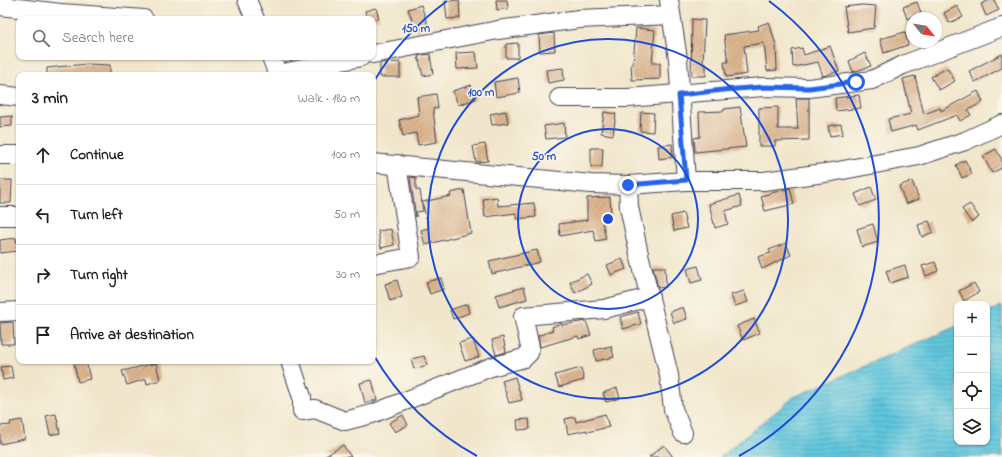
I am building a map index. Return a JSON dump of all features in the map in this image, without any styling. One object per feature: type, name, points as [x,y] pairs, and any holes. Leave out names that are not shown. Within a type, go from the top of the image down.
[{"type":"street","points":[[247,0],[254,16]]},
{"type":"street","points":[[0,6],[102,16]]},
{"type":"street","points":[[376,53],[498,30],[670,7],[678,59],[679,95],[686,180]]},
{"type":"street","points":[[559,98],[628,98],[763,87],[809,88],[872,80],[903,65],[1002,27]]},
{"type":"street","points":[[272,60],[277,72]]},
{"type":"street","points":[[292,72],[347,60]]},
{"type":"street","points":[[0,95],[16,97]]},
{"type":"street","points":[[376,163],[591,184],[628,185],[686,180],[764,181],[832,172],[919,156],[965,141],[1002,124]]},
{"type":"street","points":[[0,155],[16,155]]},
{"type":"street","points":[[376,263],[411,257],[397,164]]},
{"type":"street","points":[[628,185],[629,207],[669,375],[673,409],[683,433]]},
{"type":"street","points":[[0,216],[16,216]]},
{"type":"street","points":[[291,364],[302,397],[302,411],[315,409],[345,421],[372,414],[491,367],[524,358],[529,353],[530,347],[523,316],[604,309],[650,297]]},
{"type":"street","points":[[0,312],[16,311]]},
{"type":"water","points":[[1002,306],[1002,457],[720,457],[794,397],[954,327],[954,445],[990,445],[990,311]]},
{"type":"building","points":[[459,0],[460,18],[447,19],[445,1]]},
{"type":"building","points":[[496,0],[507,0],[508,9],[497,10]]},
{"type":"building","points":[[994,0],[999,10],[986,16],[981,4]]},
{"type":"building","points":[[917,2],[921,12],[906,12],[906,16],[903,7]]},
{"type":"building","points":[[421,5],[428,26],[416,31],[408,9]]},
{"type":"building","points":[[862,5],[876,6],[874,28],[848,32],[844,7]]},
{"type":"building","points":[[957,6],[963,17],[949,23],[944,13]]},
{"type":"building","points":[[376,8],[379,19],[376,19],[376,16],[366,16],[365,11]]},
{"type":"building","points":[[692,19],[705,20],[703,64],[706,64],[706,76],[691,76]]},
{"type":"building","points":[[769,22],[776,45],[777,70],[767,71],[764,43],[744,46],[747,74],[726,77],[724,62],[728,62],[724,35],[759,30],[758,26]]},
{"type":"building","points":[[636,28],[655,30],[652,63],[660,63],[660,79],[632,80],[631,64],[633,64]]},
{"type":"building","points":[[905,32],[906,46],[884,53],[880,39]]},
{"type":"building","points":[[554,33],[555,51],[540,52],[539,35]]},
{"type":"building","points":[[518,43],[518,58],[506,58],[506,44]]},
{"type":"building","points":[[830,46],[839,71],[823,76],[818,62],[793,67],[792,50],[802,48],[804,55]]},
{"type":"building","points":[[476,52],[478,68],[457,69],[456,53]]},
{"type":"building","points":[[865,53],[871,66],[853,72],[849,61]]},
{"type":"building","points":[[430,54],[433,74],[423,76],[418,56]]},
{"type":"building","points":[[1002,54],[1002,68],[975,82],[969,71]]},
{"type":"building","points":[[400,62],[400,77],[380,77],[380,63]]},
{"type":"building","points":[[87,64],[110,65],[110,72],[47,72],[47,68]]},
{"type":"building","points":[[563,68],[564,80],[548,83],[546,70]]},
{"type":"building","points":[[947,68],[955,81],[939,90],[931,77]]},
{"type":"building","points":[[915,76],[924,114],[940,108],[941,111],[978,91],[983,102],[968,110],[971,115],[960,121],[957,115],[918,130],[916,125],[891,132],[888,119],[911,114],[903,79]]},
{"type":"building","points":[[518,78],[520,93],[496,97],[494,82]]},
{"type":"building","points":[[471,85],[476,99],[458,105],[453,91]]},
{"type":"building","points":[[436,94],[438,108],[433,109],[437,142],[418,145],[416,133],[403,136],[399,120],[419,115],[417,97]]},
{"type":"building","points":[[859,95],[861,108],[836,111],[835,98]]},
{"type":"building","points":[[796,98],[809,98],[809,140],[775,141],[775,146],[759,146],[759,108],[778,107],[778,129],[798,129]]},
{"type":"building","points":[[740,107],[746,147],[695,152],[694,138],[700,137],[699,112],[724,111],[724,109]]},
{"type":"building","points":[[506,111],[508,123],[492,125],[490,114]]},
{"type":"building","points":[[604,112],[616,114],[613,135],[601,133]]},
{"type":"building","points":[[641,112],[654,113],[653,132],[640,131]]},
{"type":"building","points":[[12,116],[12,126],[0,127],[0,117]]},
{"type":"building","points":[[564,123],[565,137],[546,139],[544,126]]},
{"type":"building","points":[[841,124],[843,134],[830,136],[828,126]]},
{"type":"building","points":[[485,144],[488,161],[476,162],[473,146]]},
{"type":"building","points":[[672,144],[673,157],[659,159],[658,146]]},
{"type":"building","points":[[591,148],[603,148],[602,167],[591,167]]},
{"type":"building","points":[[996,149],[1002,160],[1002,168],[992,173],[983,156]]},
{"type":"building","points":[[965,160],[972,174],[962,178],[956,165]]},
{"type":"building","points":[[410,177],[416,178],[416,190],[420,190],[423,211],[416,212],[416,217]]},
{"type":"building","points":[[0,180],[12,180],[11,203],[0,203]]},
{"type":"building","points":[[912,181],[919,199],[906,204],[899,186]]},
{"type":"building","points":[[871,187],[876,200],[860,206],[855,194]]},
{"type":"building","points":[[790,188],[794,204],[765,211],[761,196]]},
{"type":"building","points":[[464,190],[471,233],[425,245],[421,230],[429,228],[422,202],[451,196],[450,193]]},
{"type":"building","points":[[739,195],[742,206],[725,211],[728,224],[715,228],[709,204]]},
{"type":"building","points":[[497,197],[498,206],[534,203],[536,217],[516,219],[516,213],[485,217],[483,199]]},
{"type":"building","points":[[610,197],[611,216],[601,217],[606,239],[596,241],[593,230],[560,236],[559,224],[587,220],[587,198]]},
{"type":"building","points":[[970,204],[979,217],[971,222],[962,209]]},
{"type":"building","points":[[683,213],[687,228],[674,231],[671,216]]},
{"type":"building","points":[[929,221],[933,232],[922,237],[918,225]]},
{"type":"building","points":[[873,224],[878,242],[862,247],[857,229]]},
{"type":"building","points":[[391,229],[394,245],[381,248],[378,231]]},
{"type":"building","points":[[16,238],[16,251],[0,253],[0,240]]},
{"type":"building","points":[[786,243],[791,255],[762,269],[758,257],[771,253],[769,250]]},
{"type":"building","points":[[537,250],[540,262],[492,274],[489,261]]},
{"type":"building","points":[[622,259],[626,269],[611,275],[607,265]]},
{"type":"building","points":[[935,262],[938,271],[926,276],[922,266]]},
{"type":"building","points":[[905,265],[908,277],[890,283],[886,271]]},
{"type":"building","points":[[698,266],[702,280],[691,283],[687,269]]},
{"type":"building","points":[[653,267],[665,267],[666,287],[658,288]]},
{"type":"building","points":[[587,274],[592,284],[575,293],[570,282]]},
{"type":"building","points":[[441,278],[444,289],[430,294],[426,282]]},
{"type":"building","points":[[397,280],[402,297],[390,301],[385,284]]},
{"type":"building","points":[[974,283],[979,292],[964,301],[959,291]]},
{"type":"building","points":[[524,287],[527,299],[499,307],[496,295]]},
{"type":"building","points":[[744,291],[748,302],[735,306],[731,295]]},
{"type":"building","points":[[467,304],[469,313],[453,319],[450,310]]},
{"type":"building","points":[[683,307],[687,319],[674,323],[670,312]]},
{"type":"building","points":[[638,312],[641,324],[623,329],[620,317]]},
{"type":"building","points":[[754,319],[760,333],[743,340],[737,326]]},
{"type":"building","points":[[586,321],[591,335],[579,339],[578,336],[540,347],[538,336],[553,330],[552,327],[561,323],[562,325]]},
{"type":"building","points":[[13,322],[14,344],[1,344],[0,323]]},
{"type":"building","points":[[503,337],[506,352],[496,355],[492,340]]},
{"type":"building","points":[[473,339],[479,357],[465,361],[459,343]]},
{"type":"building","points":[[611,346],[614,357],[596,361],[594,350]]},
{"type":"building","points":[[424,356],[427,365],[414,369],[411,359]]},
{"type":"building","points":[[74,364],[87,364],[90,379],[78,382]]},
{"type":"building","points":[[156,364],[160,380],[147,384],[146,379],[127,385],[122,371]]},
{"type":"building","points":[[11,366],[13,378],[3,380],[1,367]]},
{"type":"building","points":[[581,368],[584,380],[559,387],[555,375]]},
{"type":"building","points":[[515,377],[522,400],[509,403],[502,381]]},
{"type":"building","points":[[372,380],[377,400],[365,403],[360,383]]},
{"type":"building","points":[[617,388],[620,398],[606,402],[603,393]]},
{"type":"building","points":[[56,414],[60,433],[50,435],[46,416]]},
{"type":"building","points":[[605,414],[609,427],[587,432],[587,430],[568,434],[565,419],[575,417],[576,422]]},
{"type":"building","points":[[403,415],[408,425],[395,432],[389,423]]},
{"type":"building","points":[[529,419],[530,429],[518,430],[517,420]]},
{"type":"building","points":[[22,420],[25,439],[0,444],[0,426],[11,425],[10,422]]},
{"type":"building","points":[[343,445],[351,457],[324,457]]},
{"type":"building","points":[[664,445],[673,457],[649,457]]},
{"type":"route","points":[[628,185],[686,180],[679,95],[763,87],[809,88],[856,82]]}]
